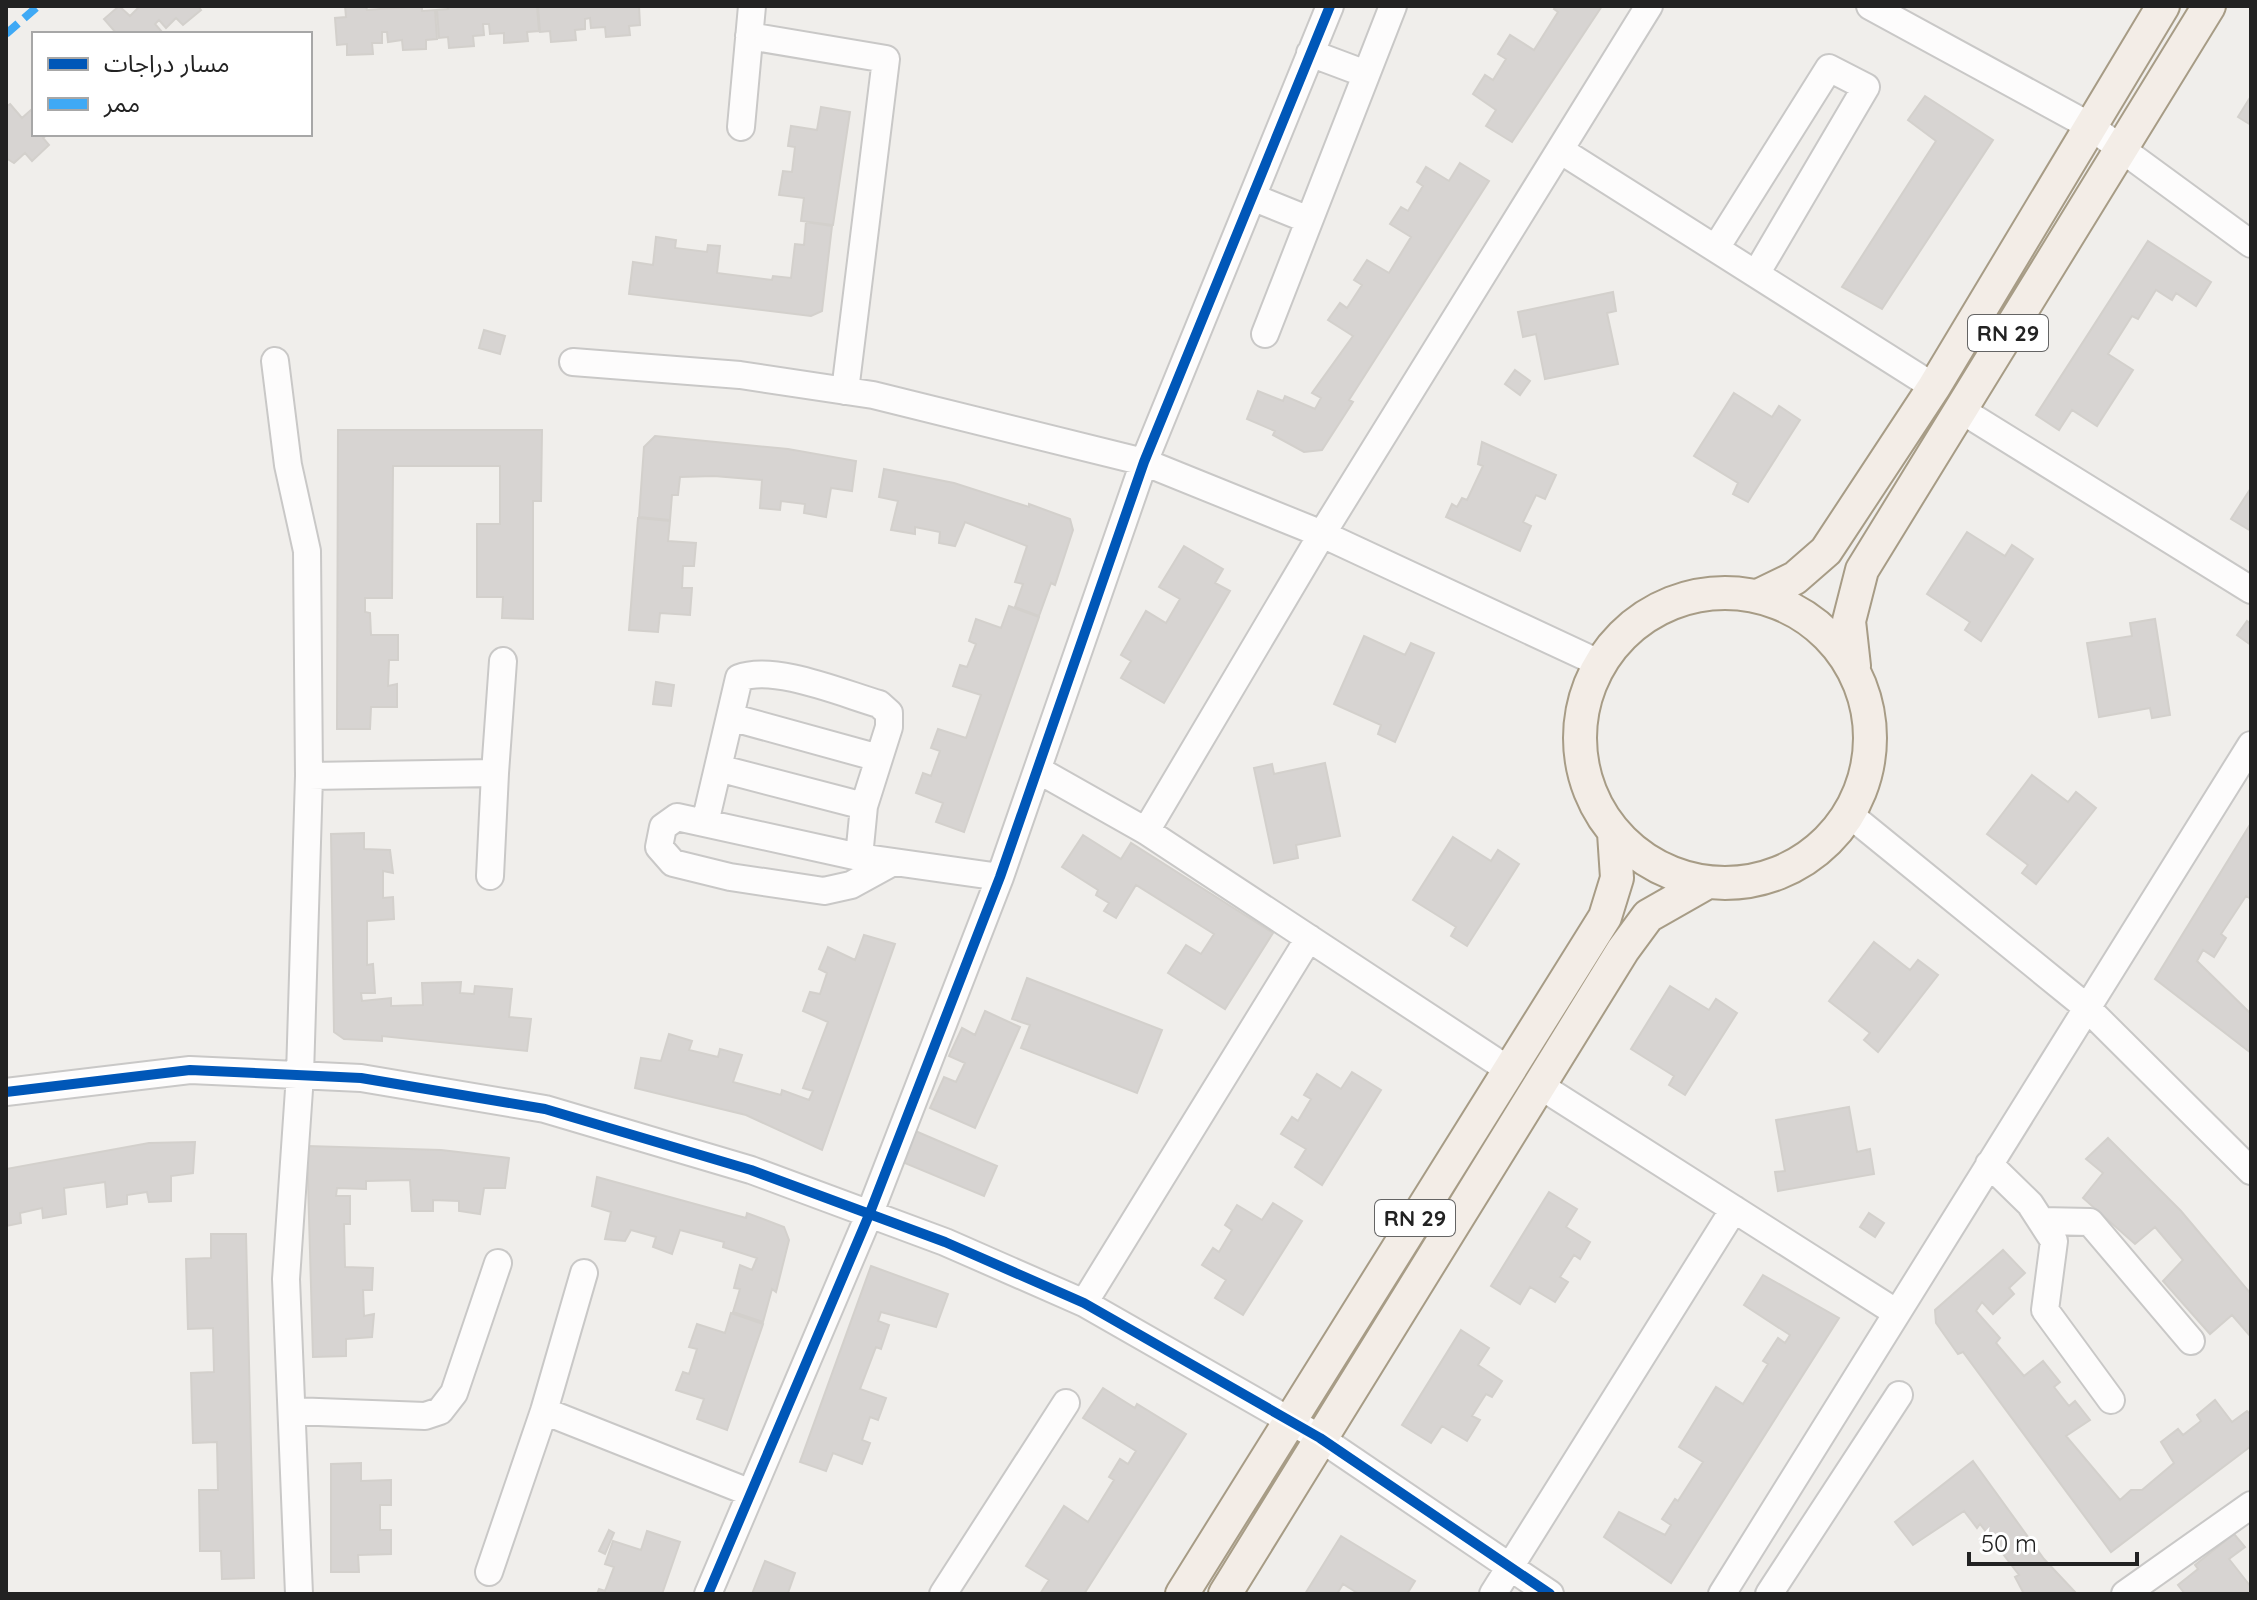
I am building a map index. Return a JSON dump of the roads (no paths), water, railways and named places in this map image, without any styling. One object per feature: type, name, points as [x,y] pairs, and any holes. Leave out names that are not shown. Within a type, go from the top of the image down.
[{"type":"main road","name":"RN 29","points":[[1758,596],[1795,578],[1826,551],[1934,387],[2163,6]]},
{"type":"main road","name":"RN 29","points":[[1855,673],[1849,621],[1856,587],[2209,6]]},
{"type":"main road","points":[[1718,593],[1758,596],[1808,618],[1835,643],[1855,673],[1865,696],[1870,744],[1864,780],[1849,814],[1826,843],[1788,869],[1743,883],[1706,883],[1665,871],[1638,854],[1614,833],[1593,799],[1582,761],[1583,711],[1601,664],[1626,632],[1669,605],[1718,593]]},
{"type":"main road","name":"RN 29","points":[[1182,1594],[1605,917],[1617,878],[1614,833]]},
{"type":"main road","name":"RN 29","points":[[1225,1594],[1539,1085],[1648,916],[1706,883]]},
{"type":"street","points":[[741,127],[752,6]]},
{"type":"street","points":[[708,1594],[869,1215],[1000,877],[1144,462],[1330,6]]},
{"type":"street","points":[[1265,334],[1393,6]]},
{"type":"street","points":[[1146,831],[1322,534],[1649,6]]},
{"type":"street","points":[[1870,6],[2090,126],[2251,244]]},
{"type":"street","points":[[749,36],[886,59],[845,391]]},
{"type":"street","points":[[1310,53],[1366,74]]},
{"type":"street","points":[[1716,248],[1829,68],[1866,87],[1756,274]]},
{"type":"street","points":[[1560,150],[1934,387]]},
{"type":"street","points":[[1252,197],[1309,220]]},
{"type":"street","points":[[275,361],[288,465],[307,551],[309,776],[300,1075],[286,1279],[299,1594]]},
{"type":"street","points":[[573,362],[740,375],[845,391],[1144,462],[1322,534],[1601,664]]},
{"type":"street","points":[[1961,410],[2251,590]]},
{"type":"street","points":[[490,876],[503,661]]},
{"type":"street","points":[[705,823],[739,678],[750,674],[775,675],[879,704],[889,713],[889,727],[864,806],[859,857]]},
{"type":"street","points":[[730,717],[879,758]]},
{"type":"street","points":[[1722,1594],[2085,1006],[2251,745]]},
{"type":"street","points":[[718,768],[864,806]]},
{"type":"street","points":[[1038,770],[1146,831],[1509,1070]]},
{"type":"street","points":[[309,776],[495,773]]},
{"type":"street","points":[[1849,814],[2085,1006],[2251,1171]]},
{"type":"street","points":[[893,862],[851,885],[824,891],[730,877],[673,863],[659,847],[663,827],[677,817],[859,857],[1000,877]]},
{"type":"street","points":[[1084,1303],[1309,938]]},
{"type":"street","points":[[6,1092],[190,1070],[361,1078],[545,1109],[751,1170],[945,1242],[1084,1303],[1320,1438],[1512,1565],[1550,1594]]},
{"type":"street","points":[[1539,1085],[1897,1313]]},
{"type":"street","points":[[1989,1164],[2030,1204],[2054,1241],[2045,1310],[2111,1400]]},
{"type":"street","points":[[1493,1594],[1734,1209]]},
{"type":"street","points":[[2041,1221],[2090,1222],[2191,1341]]},
{"type":"street","points":[[292,1411],[425,1416],[440,1411],[454,1393],[498,1263]]},
{"type":"street","points":[[489,1572],[544,1411],[584,1273]]},
{"type":"street","points":[[1769,1594],[1899,1395]]},
{"type":"street","points":[[943,1594],[1066,1403]]},
{"type":"street","points":[[544,1411],[751,1493]]},
{"type":"street","points":[[1778,1503],[1811,1530]]},
{"type":"street","points":[[2125,1594],[2251,1505]]}]
